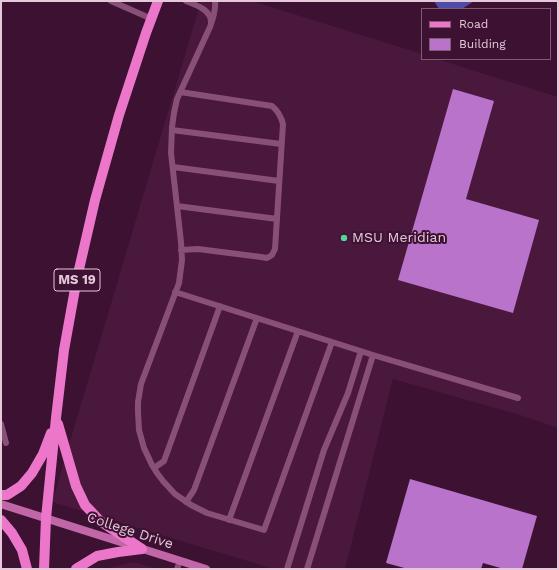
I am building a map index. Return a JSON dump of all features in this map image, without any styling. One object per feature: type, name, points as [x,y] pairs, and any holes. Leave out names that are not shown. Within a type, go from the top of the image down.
[{"type":"main road","name":"MS 19","points":[[44,569],[46,518],[56,418],[64,350],[78,278],[95,200],[119,115],[158,1]]},
{"type":"main road","points":[[1,495],[7,494],[21,486],[32,473],[43,454],[56,418]]},
{"type":"main road","points":[[56,418],[76,486],[85,504],[100,521],[142,549]]},
{"type":"main road","points":[[1,520],[12,533],[22,550],[28,569]]},
{"type":"main road","points":[[76,569],[97,556],[142,549]]},
{"type":"street","name":"College Drive","points":[[1,504],[142,549],[178,565],[201,568]]},
{"type":"lane","points":[[112,1],[152,20]]},
{"type":"lane","points":[[186,1],[203,9],[208,14],[211,20],[210,27]]},
{"type":"lane","points":[[215,1],[214,15],[210,27],[177,99],[174,113],[171,153],[182,260],[179,283],[141,384],[138,402],[138,421],[144,448],[154,468],[169,488],[186,502],[208,513],[264,530],[332,342]]},
{"type":"lane","points":[[180,92],[272,106],[282,117],[283,124],[275,249],[272,255],[267,258],[198,249],[182,250]]},
{"type":"lane","points":[[172,130],[281,144]]},
{"type":"lane","points":[[173,167],[279,181]]},
{"type":"lane","points":[[177,206],[277,219]]},
{"type":"lane","points":[[175,292],[373,355],[518,398]]},
{"type":"lane","points":[[154,468],[164,461],[220,306]]},
{"type":"lane","points":[[186,502],[194,490],[257,318]]},
{"type":"lane","points":[[229,520],[298,331]]},
{"type":"lane","points":[[287,569],[324,450],[348,393],[361,351]]},
{"type":"lane","points":[[307,569],[373,355]]},
{"type":"lane","points":[[1,424],[6,442]]},
{"type":"shaded area","name":"MSU Meridian","points":[[201,1],[252,1],[421,54],[421,60],[440,60],[558,97],[558,428],[520,415],[393,379],[345,569],[274,569],[52,502]]},
{"type":"shaded area","points":[[434,1],[474,1],[464,8],[438,8]]},
{"type":"shaded area","points":[[134,562],[157,569],[103,569]]},
{"type":"building","points":[[453,89],[494,101],[466,199],[539,220],[513,313],[398,280]]},
{"type":"building","points":[[410,479],[537,516],[522,569],[504,569],[483,563],[481,569],[408,569],[386,563]]},
{"type":"place","name":"MSU Meridian","points":[[344,238]]}]
